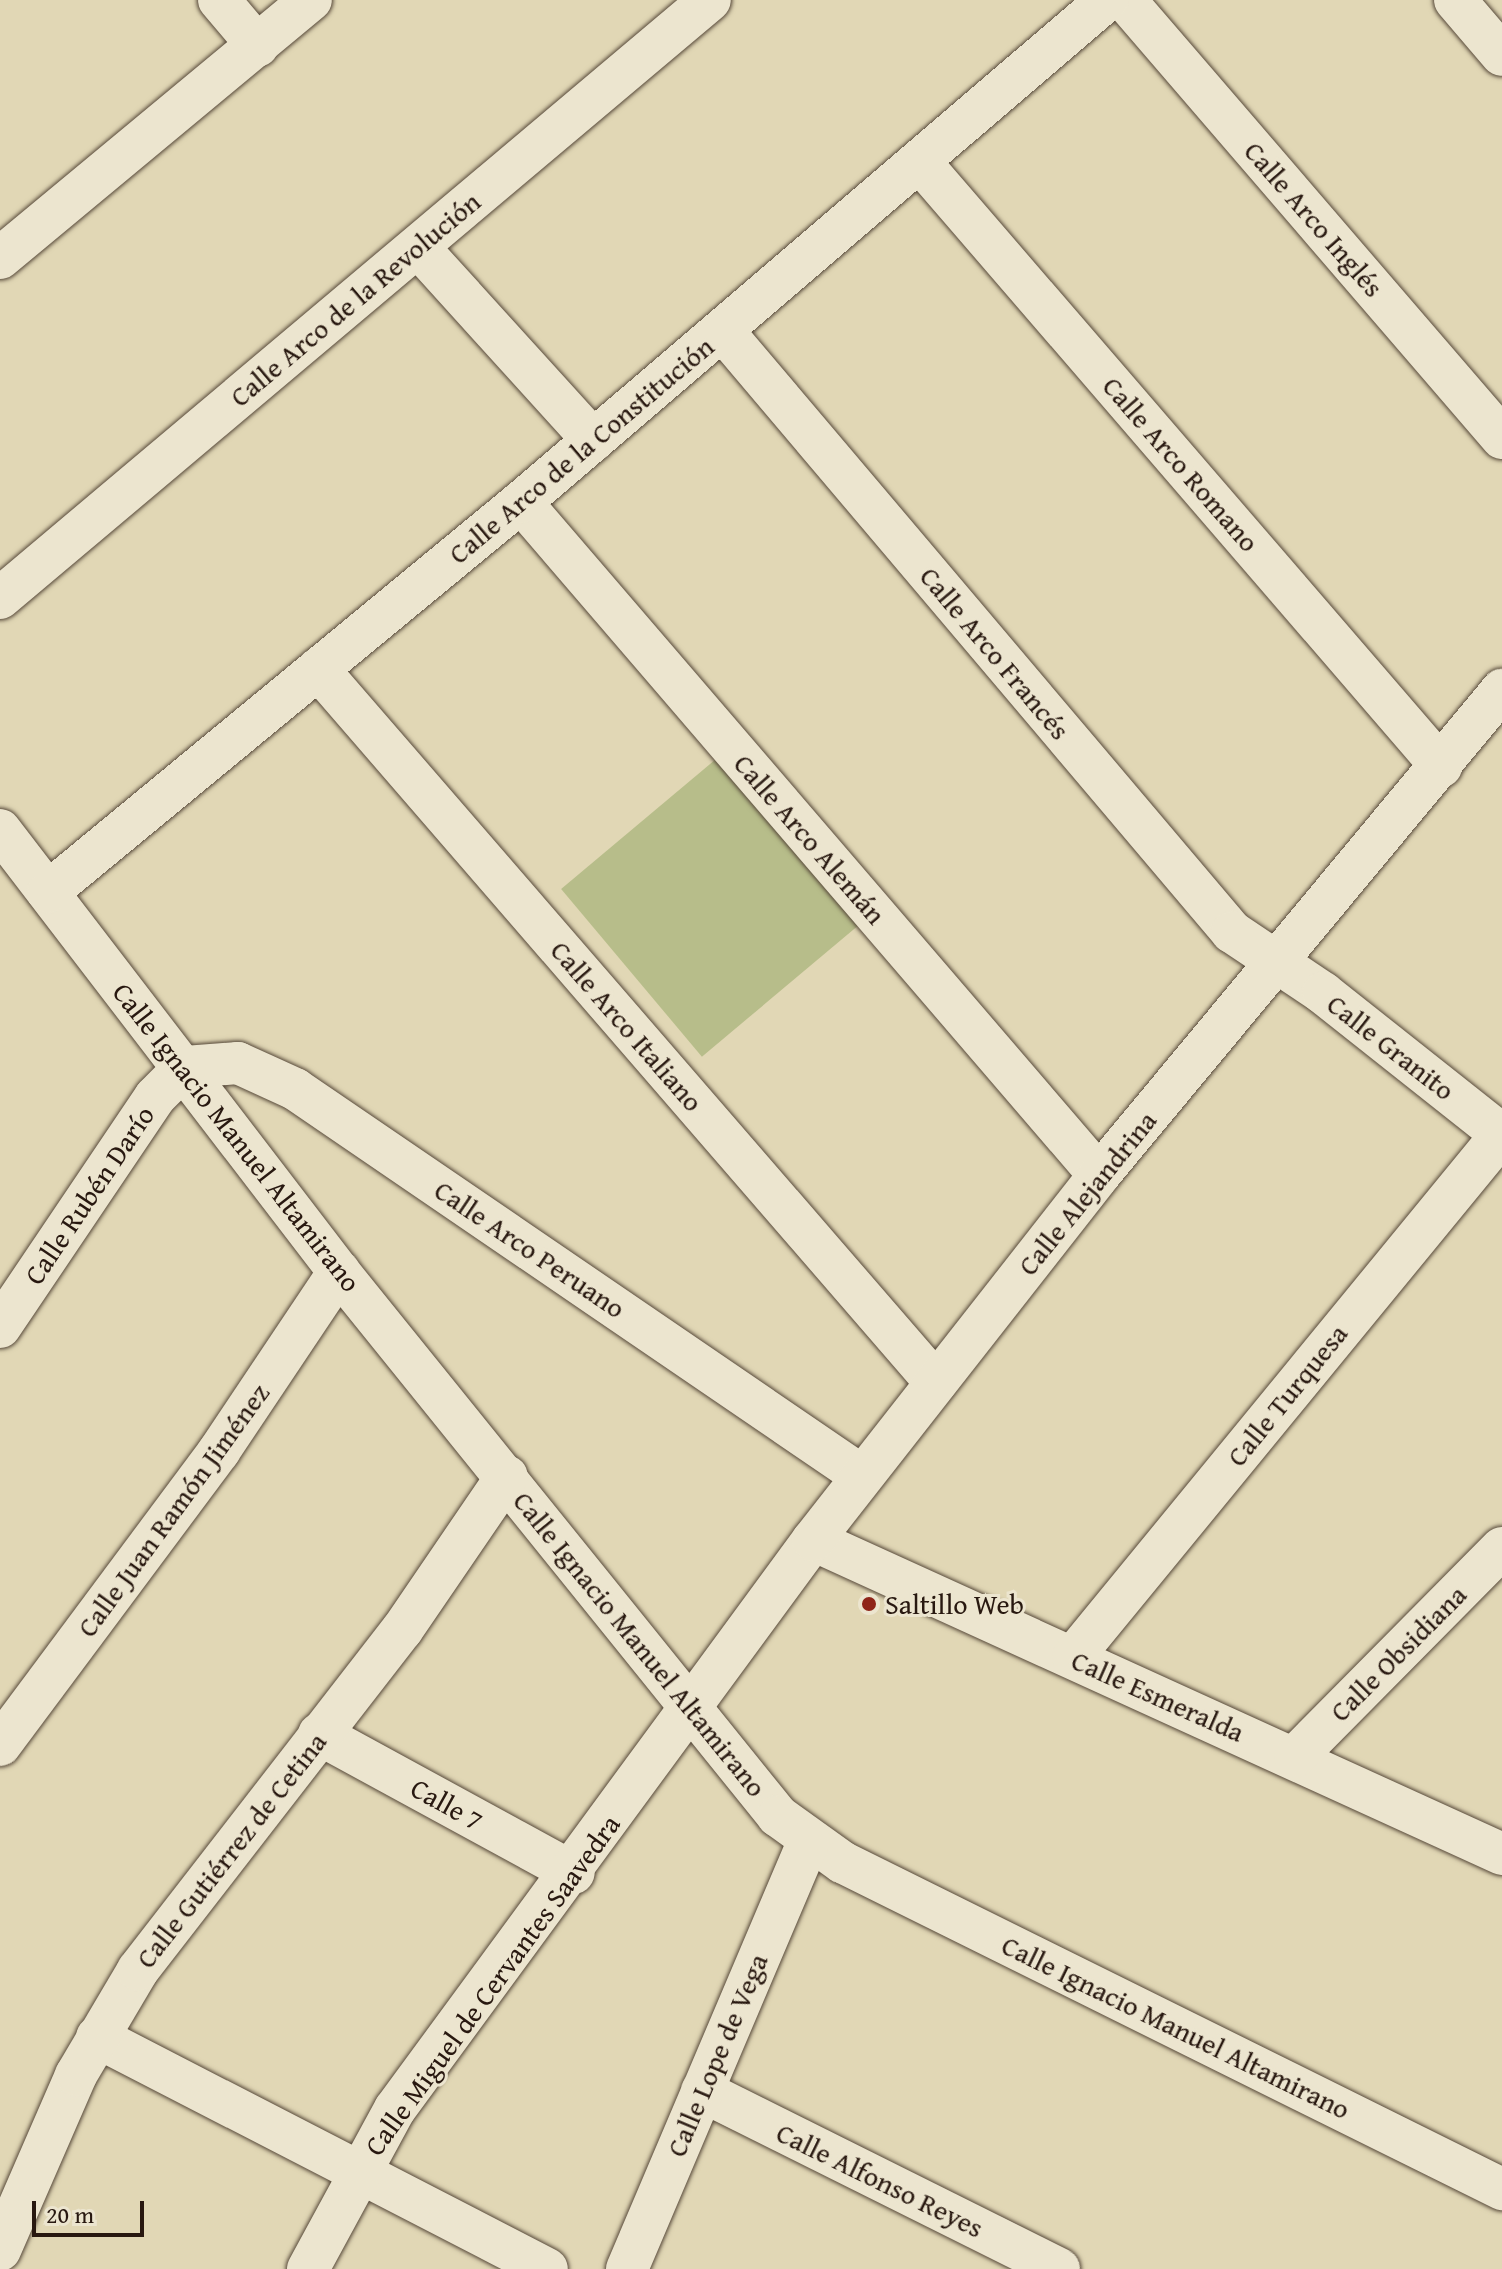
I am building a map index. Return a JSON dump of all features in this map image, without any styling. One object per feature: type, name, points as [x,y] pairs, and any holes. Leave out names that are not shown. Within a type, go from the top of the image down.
[{"type":"street","points":[[219,0],[258,46]]},
{"type":"street","points":[[0,258],[311,0]]},
{"type":"street","name":"Calle Arco de la Revolución","points":[[0,598],[710,0]]},
{"type":"street","name":"Calle Arco de la Constitución","points":[[48,892],[521,502],[1107,0]]},
{"type":"street","name":"Calle Arco Inglés","points":[[1125,0],[1502,438]]},
{"type":"street","points":[[1455,0],[1502,55]]},
{"type":"street","name":"Calle Arco Romano","points":[[920,162],[1441,766]]},
{"type":"street","points":[[418,247],[593,440]]},
{"type":"street","name":"Calle Arco Francés","points":[[723,331],[1209,908],[1232,932],[1279,961]]},
{"type":"street","name":"Calle Arco Alemán","points":[[521,502],[1099,1175]]},
{"type":"street","name":"Calle Arco Italiano","points":[[318,669],[936,1383]]},
{"type":"street","name":"Calle Alejandrina","points":[[688,1708],[862,1476],[1099,1175],[1502,690]]},
{"type":"street","name":"Calle Ignacio Manuel Altamirano","points":[[1,836],[185,1067],[339,1272],[507,1476],[688,1708],[809,1841],[1502,2189]]},
{"type":"street","name":"Calle Granito","points":[[1279,961],[1502,1134]]},
{"type":"street","name":"Calle Arco Peruano","points":[[185,1067],[238,1063],[295,1089],[862,1476]]},
{"type":"street","name":"Calle Rubén Darío","points":[[0,1327],[155,1097],[185,1067]]},
{"type":"street","name":"Calle Turquesa","points":[[1073,1657],[1502,1134]]},
{"type":"street","name":"Calle Juan Ramón Jiménez","points":[[0,1745],[219,1451],[339,1272]]},
{"type":"street","name":"Calle Gutiérrez de Cetina","points":[[0,2250],[97,2037],[138,1970],[319,1734],[507,1476]]},
{"type":"street","name":"Calle Esmeralda","points":[[813,1540],[1295,1757],[1502,1854]]},
{"type":"street","name":"Calle Obsidiana","points":[[1295,1757],[1502,1548]]},
{"type":"street","name":"Calle Miguel de Cervantes Saavedra","points":[[308,2269],[356,2170],[574,1873],[688,1708]]},
{"type":"street","name":"Calle 7","points":[[319,1734],[574,1873]]},
{"type":"street","name":"Calle Lope de Vega","points":[[627,2269],[809,1841]]},
{"type":"street","points":[[97,2037],[547,2269]]},
{"type":"street","name":"Calle Alfonso Reyes","points":[[702,2091],[1059,2269]]},
{"type":"green space","points":[[722,754],[863,922],[702,1057],[561,889]]},
{"type":"place","name":"Saltillo Web","points":[[869,1604]]}]
